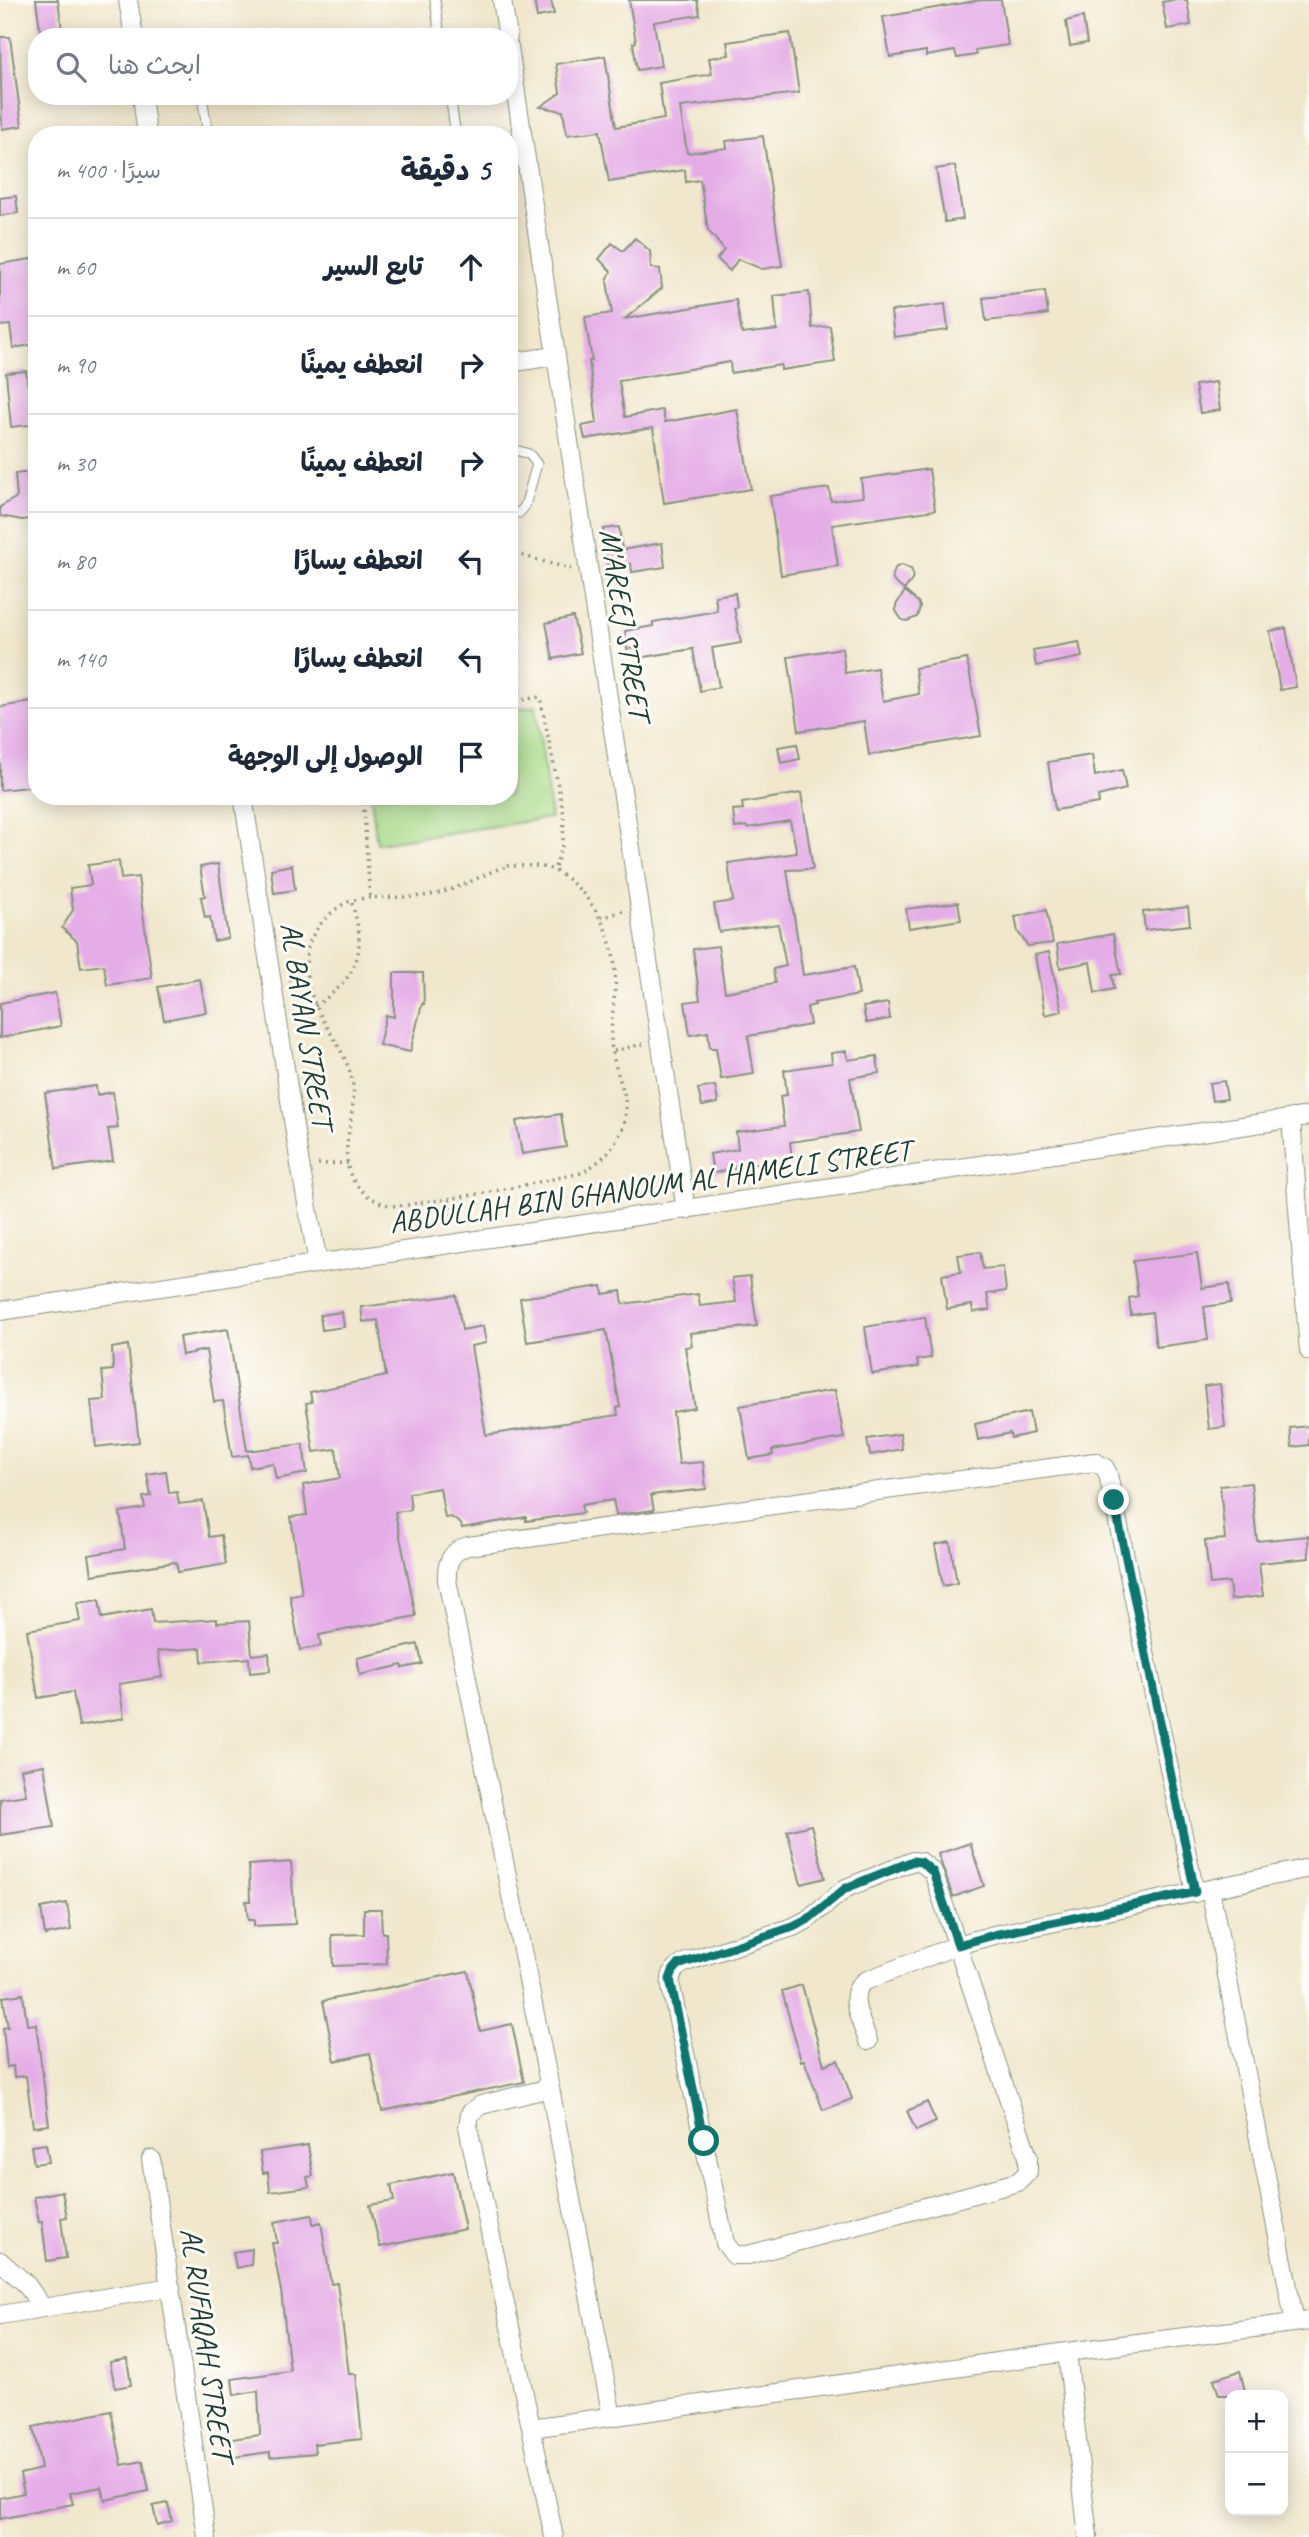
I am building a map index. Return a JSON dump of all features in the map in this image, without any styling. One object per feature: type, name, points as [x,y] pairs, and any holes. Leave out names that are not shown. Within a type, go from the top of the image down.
[{"type":"street","points":[[128,0],[133,28]]},
{"type":"street","points":[[502,0],[507,28]]},
{"type":"street","points":[[143,105],[146,126]]},
{"type":"street","name":"M'AREEJ STREET","points":[[518,105],[686,1210]]},
{"type":"street","points":[[518,362],[555,356]]},
{"type":"street","name":"AL BAYAN STREET","points":[[244,805],[300,1165],[318,1263]]},
{"type":"street","points":[[1300,1117],[1309,1351]]},
{"type":"street","name":"ABDULLAH BIN GHANOUM AL HAMELI STREET","points":[[0,1311],[1300,1117]]},
{"type":"street","points":[[531,2428],[612,2417],[1066,2352],[1302,2322],[1108,1474],[1100,1465],[1089,1462],[468,1546],[452,1554],[448,1562],[447,1580],[550,2088],[612,2417]]},
{"type":"street","points":[[913,1861],[921,1862],[933,1872],[958,1945],[1028,2157],[1028,2172],[1018,2182],[748,2255],[734,2255],[725,2243],[671,1987],[673,1971],[678,1965],[793,1927],[807,1920],[846,1888],[913,1861]]},
{"type":"street","points":[[868,2041],[855,2001],[855,1991],[861,1983],[958,1945],[994,1935],[1309,1868]]},
{"type":"street","points":[[550,2088],[481,2105],[475,2108],[467,2120],[554,2537]]},
{"type":"street","name":"AL RUFAQAH STREET","points":[[151,2159],[207,2537]]},
{"type":"street","points":[[0,2261],[26,2284],[43,2308]]},
{"type":"street","points":[[0,2315],[171,2287]]},
{"type":"street","points":[[1066,2352],[1088,2537]]},
{"type":"lane","points":[[435,0],[439,28]]},
{"type":"lane","points":[[203,105],[207,126]]},
{"type":"lane","points":[[451,105],[455,126]]},
{"type":"lane","points":[[518,451],[529,454],[537,464],[525,506],[518,513]]},
{"type":"path","points":[[518,554],[590,573]]},
{"type":"path","points":[[518,700],[540,696],[564,815],[563,844],[554,870]]},
{"type":"path","points":[[364,805],[370,899]]},
{"type":"path","points":[[507,866],[554,870],[575,887],[597,911],[610,940],[615,967],[611,1039],[626,1111],[622,1131],[611,1150],[598,1164],[581,1173],[449,1200],[398,1206],[379,1202],[361,1190],[351,1176],[346,1145],[355,1105],[354,1087],[342,1050],[315,1006],[308,984],[307,966],[311,939],[335,910],[351,901],[406,899],[445,892],[487,872],[507,866]]},
{"type":"path","points":[[315,1006],[343,986],[358,954],[359,926],[351,901]]},
{"type":"path","points":[[600,919],[639,906]]},
{"type":"path","points":[[614,1051],[659,1040]]},
{"type":"path","points":[[300,1165],[348,1163]]},
{"type":"path","points":[[449,1200],[457,1242]]},
{"type":"green space","points":[[536,706],[551,818],[377,843],[372,805],[518,805],[518,709]]},
{"type":"building","points":[[36,0],[58,0],[62,28],[40,28]]},
{"type":"building","points":[[534,0],[551,0],[554,14],[537,17]]},
{"type":"building","points":[[629,0],[697,0],[700,15],[654,22],[661,66],[637,70],[633,43],[636,42]]},
{"type":"building","points":[[981,0],[1001,0],[1008,45],[975,50],[976,55],[957,58],[955,51],[926,56],[926,51],[890,57],[883,17]]},
{"type":"building","points":[[1187,0],[1191,25],[1167,29],[1162,2]]},
{"type":"building","points":[[1083,17],[1087,43],[1070,46],[1066,21]]},
{"type":"building","points":[[790,33],[799,93],[680,107],[687,153],[727,148],[726,141],[763,136],[782,266],[762,269],[738,259],[730,271],[717,259],[724,250],[708,230],[700,180],[686,182],[685,170],[609,182],[600,131],[567,135],[563,111],[540,107],[560,93],[556,64],[605,56],[616,127],[664,119],[659,83],[712,74],[709,58],[729,55],[727,42]]},
{"type":"building","points":[[0,37],[10,37],[22,126],[2,129]]},
{"type":"building","points":[[955,166],[963,219],[945,222],[936,169]]},
{"type":"building","points":[[16,196],[18,213],[0,216],[0,198]]},
{"type":"building","points":[[635,238],[650,251],[651,268],[660,269],[662,288],[625,319],[736,300],[742,334],[777,330],[774,296],[809,292],[812,328],[830,326],[835,362],[781,370],[781,365],[731,373],[730,362],[619,381],[625,417],[662,410],[665,422],[737,409],[751,489],[664,503],[653,428],[585,439],[582,426],[597,423],[585,317],[612,313],[607,281],[611,271],[599,259],[612,243],[623,251]]},
{"type":"building","points":[[28,259],[28,346],[13,348],[10,325],[0,326],[0,264]]},
{"type":"building","points":[[1045,291],[1048,314],[986,321],[983,298]]},
{"type":"building","points":[[945,304],[948,330],[894,337],[891,311]]},
{"type":"building","points":[[26,371],[28,425],[11,427],[6,373]]},
{"type":"building","points":[[1216,382],[1220,410],[1200,413],[1195,385]]},
{"type":"building","points":[[929,469],[935,510],[832,525],[838,566],[781,575],[770,496],[829,488],[831,501],[863,497],[861,479]]},
{"type":"building","points":[[28,472],[28,519],[0,516],[0,507],[17,497],[15,474]]},
{"type":"building","points":[[619,527],[622,550],[662,543],[665,567],[632,572],[631,564],[608,568],[603,529]]},
{"type":"building","points":[[902,565],[911,569],[913,574],[904,590],[892,577],[896,567]]},
{"type":"building","points":[[905,591],[920,607],[917,617],[907,621],[902,620],[896,611],[896,605]]},
{"type":"building","points":[[735,593],[737,607],[734,608],[741,643],[712,648],[719,687],[700,691],[693,649],[638,658],[636,648],[627,649],[625,631],[653,626],[653,622],[717,611],[715,596]]},
{"type":"building","points":[[573,617],[581,653],[553,659],[546,623]]},
{"type":"building","points":[[1286,628],[1296,687],[1280,690],[1270,631]]},
{"type":"building","points":[[1079,642],[1082,657],[1036,666],[1033,650]]},
{"type":"building","points":[[842,648],[845,673],[877,668],[883,701],[919,694],[915,668],[967,659],[981,736],[869,755],[864,721],[799,731],[788,657]]},
{"type":"building","points":[[28,702],[28,787],[0,790],[0,707]]},
{"type":"building","points":[[797,744],[800,759],[781,763],[778,747]]},
{"type":"building","points":[[1092,755],[1095,776],[1122,770],[1126,789],[1098,796],[1099,803],[1055,810],[1048,762]]},
{"type":"building","points":[[801,793],[813,869],[787,870],[803,975],[854,967],[859,995],[814,1003],[815,1005],[807,1007],[810,1025],[748,1036],[754,1074],[721,1079],[716,1048],[710,1048],[708,1032],[690,1035],[685,1002],[700,1000],[693,949],[718,946],[725,992],[775,983],[773,969],[786,966],[778,924],[719,932],[714,904],[733,901],[728,863],[797,853],[790,821],[735,828],[733,810],[743,809],[742,803]]},
{"type":"building","points":[[119,861],[121,879],[138,877],[152,978],[107,985],[104,965],[81,968],[77,941],[62,928],[73,910],[70,888],[91,885],[88,865]]},
{"type":"building","points":[[218,864],[228,938],[214,941],[210,917],[205,918],[201,897],[205,896],[200,867]]},
{"type":"building","points":[[292,865],[295,890],[274,893],[271,869]]},
{"type":"building","points":[[958,902],[961,920],[909,928],[906,909]]},
{"type":"building","points":[[1188,907],[1190,925],[1145,930],[1143,912]]},
{"type":"building","points":[[1046,910],[1053,943],[1028,946],[1018,932],[1015,917]]},
{"type":"building","points":[[1113,934],[1121,974],[1112,975],[1114,989],[1095,993],[1090,962],[1060,968],[1057,944]]},
{"type":"building","points":[[1049,952],[1062,1011],[1045,1015],[1035,955]]},
{"type":"building","points":[[394,973],[423,973],[424,1004],[410,1052],[379,1045],[386,1015],[394,1017]]},
{"type":"building","points":[[200,979],[206,1012],[164,1020],[158,987]]},
{"type":"building","points":[[55,993],[61,1026],[0,1038],[0,1003]]},
{"type":"building","points":[[888,1003],[890,1019],[866,1023],[863,1007]]},
{"type":"building","points":[[846,1051],[848,1060],[877,1056],[879,1073],[850,1078],[859,1132],[790,1142],[792,1159],[735,1166],[736,1169],[713,1173],[710,1154],[738,1149],[736,1132],[784,1126],[780,1096],[787,1095],[784,1070],[832,1063],[831,1053]]},
{"type":"building","points":[[1224,1081],[1227,1099],[1212,1101],[1209,1083]]},
{"type":"building","points":[[96,1086],[97,1095],[113,1092],[118,1128],[108,1129],[113,1161],[56,1169],[45,1093]]},
{"type":"building","points":[[715,1086],[718,1103],[702,1106],[698,1089]]},
{"type":"building","points":[[561,1114],[566,1147],[522,1154],[516,1121]]},
{"type":"building","points":[[980,1252],[983,1269],[1003,1267],[1006,1291],[987,1294],[990,1310],[973,1312],[972,1305],[947,1309],[942,1275],[961,1272],[958,1255]]},
{"type":"building","points":[[1197,1253],[1202,1288],[1229,1284],[1231,1303],[1204,1307],[1208,1340],[1156,1347],[1152,1312],[1131,1315],[1129,1298],[1138,1296],[1133,1261]]},
{"type":"building","points":[[750,1276],[757,1326],[690,1333],[692,1346],[685,1347],[695,1408],[673,1412],[679,1464],[703,1462],[706,1489],[651,1495],[654,1510],[616,1515],[613,1500],[581,1505],[583,1513],[526,1521],[526,1517],[462,1528],[461,1524],[451,1517],[445,1518],[440,1488],[409,1493],[411,1510],[395,1512],[416,1616],[319,1635],[321,1646],[300,1650],[290,1596],[302,1594],[291,1517],[307,1515],[303,1485],[340,1478],[336,1449],[314,1452],[306,1403],[312,1402],[310,1392],[386,1376],[378,1320],[363,1322],[361,1307],[456,1295],[462,1330],[483,1326],[486,1343],[471,1346],[486,1435],[618,1415],[617,1408],[620,1407],[606,1330],[527,1342],[520,1298],[602,1286],[603,1294],[621,1291],[623,1304],[698,1294],[700,1306],[736,1302],[732,1278]]},
{"type":"building","points":[[342,1312],[344,1327],[322,1330],[320,1315]]},
{"type":"building","points":[[925,1317],[931,1358],[917,1360],[918,1367],[872,1374],[865,1327]]},
{"type":"building","points":[[228,1329],[247,1451],[303,1444],[307,1473],[276,1479],[273,1463],[250,1467],[248,1455],[232,1457],[223,1401],[214,1402],[206,1350],[182,1355],[179,1337]]},
{"type":"building","points":[[128,1345],[139,1442],[96,1447],[91,1401],[105,1400],[102,1371],[113,1370],[112,1348]]},
{"type":"building","points":[[1220,1384],[1225,1427],[1209,1429],[1204,1386]]},
{"type":"building","points":[[835,1390],[844,1438],[772,1450],[773,1455],[749,1459],[740,1406]]},
{"type":"building","points":[[1029,1412],[1033,1433],[1011,1438],[1010,1433],[978,1440],[975,1424]]},
{"type":"building","points":[[1309,1426],[1309,1445],[1292,1447],[1290,1428]]},
{"type":"building","points":[[900,1434],[902,1449],[870,1455],[867,1439]]},
{"type":"building","points":[[166,1471],[169,1493],[177,1492],[179,1504],[203,1501],[209,1537],[221,1535],[226,1564],[178,1572],[176,1562],[92,1575],[89,1555],[125,1549],[120,1512],[145,1508],[143,1497],[151,1496],[147,1474]]},
{"type":"building","points":[[1251,1483],[1257,1541],[1308,1536],[1309,1558],[1259,1563],[1263,1596],[1231,1600],[1229,1582],[1210,1584],[1205,1541],[1225,1539],[1220,1486]]},
{"type":"building","points":[[950,1542],[957,1583],[943,1586],[935,1545]]},
{"type":"building","points":[[99,1600],[102,1618],[151,1609],[153,1623],[217,1619],[217,1623],[249,1621],[252,1655],[269,1653],[270,1671],[250,1673],[249,1658],[202,1662],[201,1648],[158,1651],[162,1677],[119,1684],[124,1718],[79,1726],[73,1692],[38,1698],[27,1630],[80,1621],[77,1603]]},
{"type":"building","points":[[418,1644],[422,1664],[403,1668],[402,1665],[360,1675],[357,1658]]},
{"type":"building","points":[[44,1765],[54,1827],[0,1835],[0,1799],[26,1795],[21,1769]]},
{"type":"building","points":[[811,1825],[825,1878],[801,1884],[787,1831]]},
{"type":"building","points":[[970,1843],[984,1886],[953,1897],[938,1854]]},
{"type":"building","points":[[291,1862],[295,1924],[254,1926],[254,1920],[248,1920],[246,1901],[250,1901],[249,1865]]},
{"type":"building","points":[[67,1903],[71,1930],[45,1935],[41,1908]]},
{"type":"building","points":[[364,1909],[381,1909],[382,1933],[386,1933],[387,1964],[333,1966],[332,1935],[364,1934]]},
{"type":"building","points":[[468,1971],[480,2031],[512,2024],[524,2082],[382,2111],[370,2053],[335,2061],[323,2001]]},
{"type":"building","points":[[802,1985],[824,2065],[838,2060],[852,2099],[823,2110],[804,2060],[801,2061],[782,1991]]},
{"type":"building","points":[[23,1994],[27,2025],[36,2024],[49,2125],[33,2127],[26,2076],[14,2077],[13,2066],[7,2067],[3,2028],[8,2027],[3,1997]]},
{"type":"building","points":[[927,2102],[936,2122],[916,2131],[907,2111]]},
{"type":"building","points":[[46,2144],[49,2162],[34,2164],[31,2146]]},
{"type":"building","points":[[308,2145],[313,2176],[307,2177],[309,2187],[270,2192],[268,2172],[263,2173],[260,2152]]},
{"type":"building","points":[[453,2172],[465,2229],[380,2247],[370,2205],[394,2201],[391,2185]]},
{"type":"building","points":[[62,2191],[67,2217],[61,2218],[66,2258],[47,2261],[42,2222],[39,2222],[34,2197]]},
{"type":"building","points":[[312,2215],[313,2224],[321,2222],[331,2284],[337,2283],[349,2374],[356,2374],[362,2439],[314,2444],[315,2453],[270,2457],[270,2452],[234,2457],[232,2439],[260,2435],[258,2391],[234,2395],[232,2379],[290,2371],[281,2291],[272,2243],[277,2243],[274,2222]]},
{"type":"building","points":[[252,2249],[251,2265],[236,2268],[233,2252]]},
{"type":"building","points":[[127,2359],[131,2385],[115,2388],[110,2362]]},
{"type":"building","points":[[1240,2371],[1245,2390],[1225,2390],[1225,2395],[1219,2395],[1214,2379]]},
{"type":"building","points":[[111,2411],[122,2465],[143,2461],[149,2491],[105,2500],[102,2487],[70,2493],[73,2504],[0,2519],[0,2498],[24,2493],[20,2474],[41,2469],[33,2427]]},
{"type":"building","points":[[168,2503],[172,2521],[157,2525],[153,2506]]},
{"type":"route","points":[[704,2141],[670,1979],[678,1965],[793,1927],[807,1920],[858,1881],[913,1861],[921,1862],[933,1872],[958,1945],[1195,1892],[1114,1500]]}]
